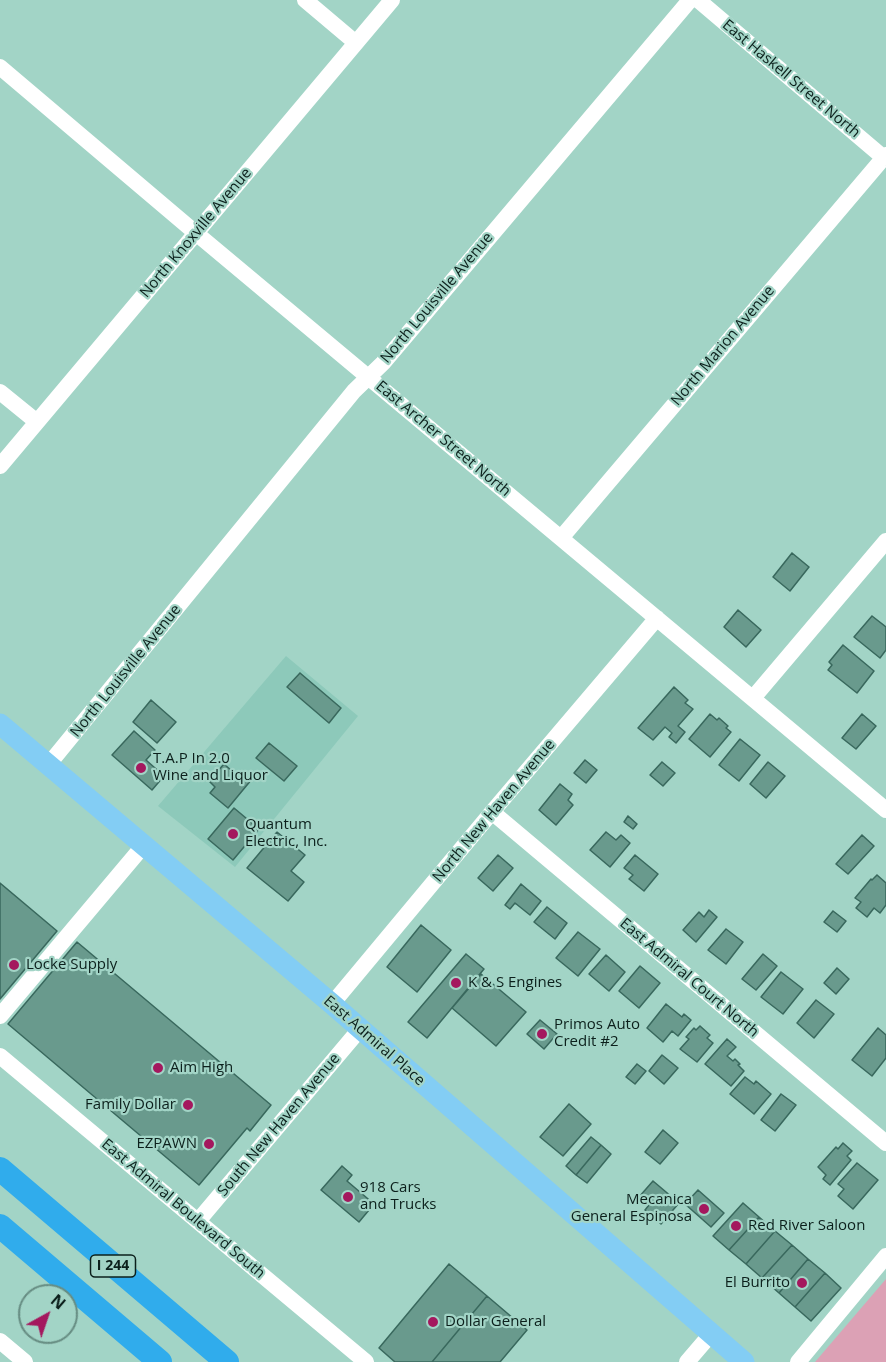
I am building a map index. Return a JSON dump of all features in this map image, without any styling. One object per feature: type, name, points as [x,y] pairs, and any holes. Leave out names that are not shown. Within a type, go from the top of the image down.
[{"type":"highway","name":"I 244","points":[[0,1169],[227,1362]]},
{"type":"highway","name":"I 244","points":[[0,1226],[160,1362]]},
{"type":"main road","name":"East Admiral Place","points":[[0,724],[332,1004],[744,1362]]},
{"type":"street","points":[[305,0],[356,43]]},
{"type":"street","name":"North Knoxville Avenue","points":[[0,466],[392,0]]},
{"type":"street","name":"North Louisville Avenue","points":[[49,765],[354,391],[383,363],[690,0]]},
{"type":"street","name":"East Haskell Street North","points":[[698,0],[885,156]]},
{"type":"street","name":"East Archer Street North","points":[[0,67],[196,234],[886,810]]},
{"type":"street","name":"North Marion Avenue","points":[[561,538],[885,156]]},
{"type":"street","points":[[0,392],[37,422]]},
{"type":"street","points":[[753,698],[886,541]]},
{"type":"street","name":"North New Haven Avenue","points":[[332,1004],[657,618]]},
{"type":"street","name":"East Admiral Court North","points":[[492,812],[886,1143]]},
{"type":"street","points":[[0,1016],[144,845]]},
{"type":"street","name":"South New Haven Avenue","points":[[198,1221],[360,1029]]},
{"type":"street","name":"East Admiral Boulevard South","points":[[0,1056],[366,1362]]},
{"type":"street","points":[[798,1362],[886,1256]]},
{"type":"street","points":[[687,1362],[711,1334]]},
{"type":"street","points":[[0,1341],[25,1362]]},
{"type":"shaded area","name":"Quantum Electric, Inc.","points":[[286,656],[358,716],[235,867],[158,806]]},
{"type":"shaded area","points":[[886,1279],[886,1362],[815,1362]]},
{"type":"building","points":[[792,553],[809,567],[790,591],[773,577]]},
{"type":"building","points":[[738,610],[761,630],[746,647],[724,627]]},
{"type":"building","points":[[872,616],[886,627],[886,650],[880,658],[854,637]]},
{"type":"building","points":[[843,645],[874,671],[857,693],[828,670],[832,665],[829,662]]},
{"type":"building","points":[[300,673],[341,708],[329,723],[287,687]]},
{"type":"building","points":[[674,687],[688,700],[685,703],[693,709],[678,726],[685,732],[676,743],[669,737],[672,733],[665,727],[653,740],[638,728]]},
{"type":"building","points":[[151,700],[176,722],[157,743],[133,722]]},
{"type":"building","points":[[710,714],[717,720],[719,718],[731,732],[710,757],[689,739]]},
{"type":"building","points":[[862,714],[876,726],[856,749],[842,738]]},
{"type":"building","name":"T.A.P In 2.0 Wine and Liquor","points":[[134,731],[155,750],[146,760],[164,776],[152,790],[112,755]]},
{"type":"building","points":[[740,739],[760,755],[739,781],[719,765]]},
{"type":"building","points":[[269,743],[297,766],[284,781],[256,758]]},
{"type":"building","points":[[585,760],[597,770],[586,783],[574,773]]},
{"type":"building","points":[[662,762],[675,773],[663,786],[650,775]]},
{"type":"building","points":[[768,762],[785,776],[766,798],[750,784]]},
{"type":"building","points":[[224,764],[240,778],[244,773],[252,779],[228,808],[210,793],[215,787],[209,781]]},
{"type":"building","points":[[560,784],[572,794],[568,800],[573,805],[556,825],[539,810]]},
{"type":"building","name":"Quantum Electric, Inc.","points":[[234,808],[259,829],[233,860],[208,839]]},
{"type":"building","points":[[628,816],[637,824],[633,829],[624,822]]},
{"type":"building","points":[[277,832],[305,855],[291,871],[304,882],[288,901],[247,868]]},
{"type":"building","points":[[606,832],[616,840],[621,835],[630,843],[610,867],[590,850]]},
{"type":"building","points":[[862,835],[874,846],[848,874],[836,864]]},
{"type":"building","points":[[498,855],[513,868],[493,891],[478,878]]},
{"type":"building","points":[[635,855],[658,874],[644,891],[629,879],[633,875],[624,868]]},
{"type":"building","points":[[877,875],[886,883],[886,905],[880,913],[874,908],[867,917],[856,908],[861,902],[855,898]]},
{"type":"building","name":"Locke Supply","points":[[0,883],[57,931],[0,999]]},
{"type":"building","points":[[521,884],[541,901],[530,915],[515,903],[510,909],[505,905]]},
{"type":"building","points":[[547,907],[567,923],[555,939],[534,922]]},
{"type":"building","points":[[709,910],[717,917],[696,942],[683,930],[699,912],[704,917]]},
{"type":"building","points":[[833,911],[846,921],[837,932],[824,922]]},
{"type":"building","points":[[421,925],[451,950],[417,992],[387,967]]},
{"type":"building","points":[[726,929],[743,942],[726,964],[708,950]]},
{"type":"building","points":[[578,932],[600,949],[578,976],[556,958]]},
{"type":"building","points":[[77,942],[271,1105],[250,1131],[247,1128],[199,1185],[8,1024]]},
{"type":"building","name":"K & S Engines","points":[[466,954],[484,969],[427,1038],[408,1022]]},
{"type":"building","points":[[763,954],[777,966],[756,990],[742,979]]},
{"type":"building","points":[[606,955],[625,972],[609,991],[589,974]]},
{"type":"building","points":[[640,966],[660,983],[639,1008],[619,991]]},
{"type":"building","points":[[837,968],[849,979],[836,994],[824,983]]},
{"type":"building","points":[[781,972],[803,989],[783,1014],[761,997]]},
{"type":"building","points":[[481,974],[526,1012],[496,1046],[452,1008]]},
{"type":"building","points":[[816,1000],[834,1014],[814,1038],[797,1023]]},
{"type":"building","points":[[666,1004],[682,1017],[684,1014],[691,1020],[678,1036],[672,1031],[663,1042],[647,1028]]},
{"type":"building","name":"Primos Auto Credit #2","points":[[540,1020],[557,1034],[544,1049],[527,1034]]},
{"type":"building","points":[[700,1026],[710,1035],[707,1038],[713,1043],[697,1062],[680,1049],[689,1039],[686,1037],[694,1028],[696,1030]]},
{"type":"building","points":[[878,1028],[886,1035],[886,1058],[872,1076],[852,1060]]},
{"type":"building","points":[[727,1039],[736,1047],[727,1056],[733,1061],[735,1059],[744,1071],[731,1086],[705,1064]]},
{"type":"building","points":[[662,1055],[678,1068],[664,1084],[649,1071]]},
{"type":"building","points":[[637,1064],[646,1071],[635,1084],[626,1077]]},
{"type":"building","points":[[745,1077],[754,1084],[756,1081],[771,1094],[754,1114],[730,1094]]},
{"type":"building","points":[[781,1094],[796,1105],[775,1131],[761,1120]]},
{"type":"building","points":[[569,1104],[591,1124],[563,1156],[540,1137]]},
{"type":"building","points":[[663,1130],[678,1143],[660,1164],[645,1152]]},
{"type":"building","points":[[591,1137],[601,1145],[576,1175],[566,1166]]},
{"type":"building","points":[[843,1143],[852,1151],[847,1156],[851,1160],[830,1185],[823,1179],[826,1175],[818,1167],[836,1147],[838,1149]]},
{"type":"building","points":[[601,1145],[611,1154],[587,1183],[576,1175]]},
{"type":"building","points":[[857,1163],[878,1180],[853,1209],[838,1196],[844,1189],[838,1184]]},
{"type":"building","name":"918 Cars and Trucks","points":[[342,1166],[352,1175],[347,1181],[374,1204],[359,1222],[321,1190]]},
{"type":"building","points":[[653,1181],[679,1203],[661,1224],[645,1210],[649,1205],[639,1197]]},
{"type":"building","name":"Mecanica General Espinosa","points":[[698,1190],[724,1213],[711,1227],[685,1204]]},
{"type":"building","name":"Red River Saloon","points":[[743,1203],[759,1217],[729,1250],[713,1236]]},
{"type":"building","points":[[759,1217],[775,1231],[746,1264],[729,1250]]},
{"type":"building","points":[[775,1231],[792,1245],[762,1278],[746,1264]]},
{"type":"building","points":[[792,1245],[808,1259],[779,1293],[762,1278]]},
{"type":"building","name":"El Burrito","points":[[808,1259],[825,1273],[795,1307],[779,1293]]},
{"type":"building","name":"Dollar General","points":[[449,1264],[487,1296],[432,1362],[395,1362],[379,1348]]},
{"type":"building","points":[[825,1273],[841,1288],[811,1321],[795,1307]]},
{"type":"building","points":[[487,1296],[527,1330],[500,1362],[432,1362]]},
{"type":"place","name":"T.A.P In 2.0 Wine and Liquor","points":[[141,768]]},
{"type":"place","name":"Quantum Electric, Inc.","points":[[233,834]]},
{"type":"place","name":"Locke Supply","points":[[14,965]]},
{"type":"place","name":"K & S Engines","points":[[456,983]]},
{"type":"place","name":"Primos Auto Credit #2","points":[[542,1034]]},
{"type":"place","name":"Aim High","points":[[158,1068]]},
{"type":"place","name":"Family Dollar","points":[[188,1105]]},
{"type":"place","name":"EZPAWN","points":[[209,1144]]},
{"type":"place","name":"918 Cars and Trucks","points":[[348,1197]]},
{"type":"place","name":"Mecanica General Espinosa","points":[[704,1209]]},
{"type":"place","name":"Red River Saloon","points":[[736,1226]]},
{"type":"place","name":"El Burrito","points":[[802,1283]]},
{"type":"place","name":"Dollar General","points":[[433,1322]]}]
